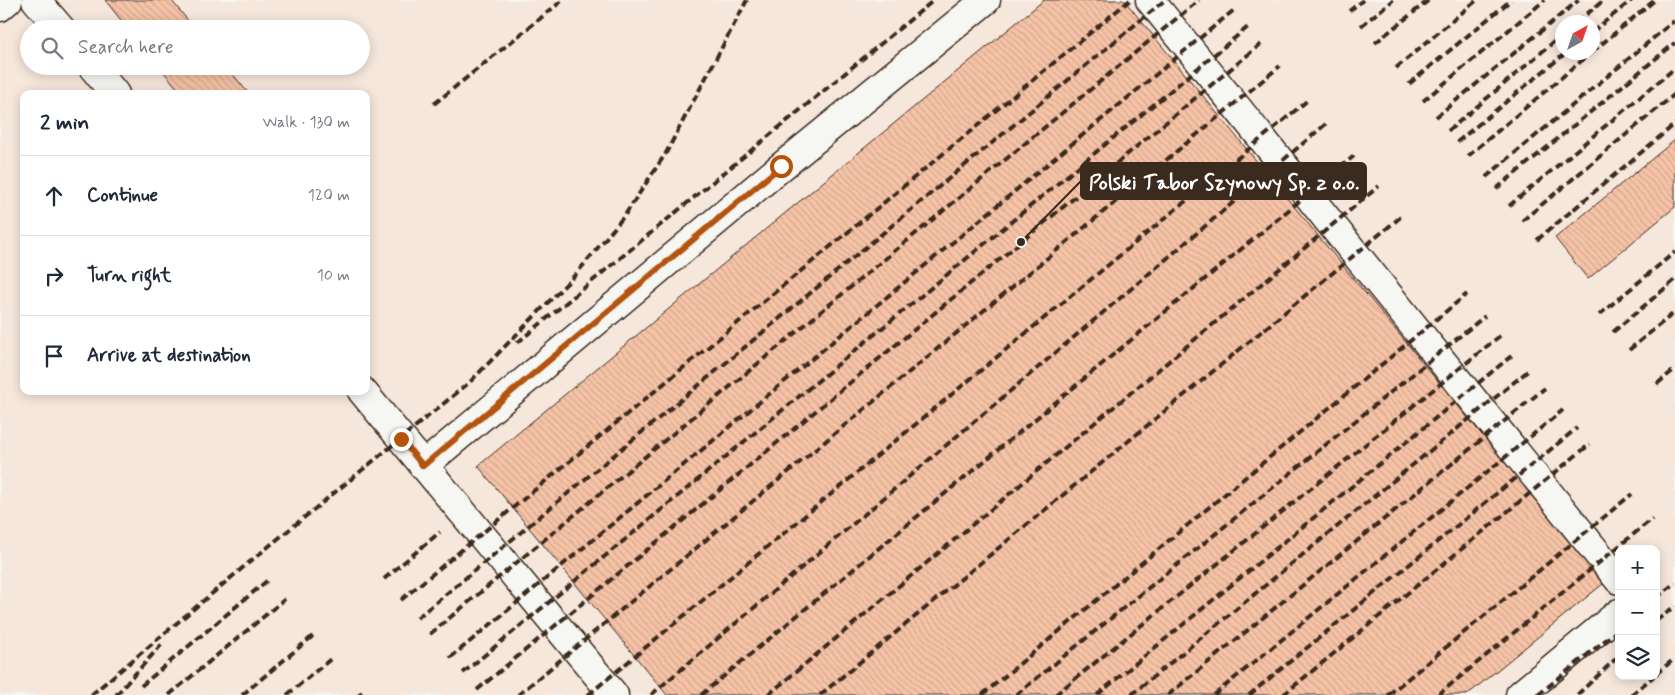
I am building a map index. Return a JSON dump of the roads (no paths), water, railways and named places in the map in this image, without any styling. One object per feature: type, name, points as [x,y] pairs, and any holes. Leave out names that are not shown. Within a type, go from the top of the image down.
[{"type":"lane","points":[[0,7],[8,0]]},
{"type":"lane","points":[[36,0],[53,20]]},
{"type":"lane","points":[[423,466],[781,166],[986,0]]},
{"type":"lane","points":[[1150,0],[1615,575]]},
{"type":"lane","points":[[99,75],[112,90]]},
{"type":"lane","points":[[365,395],[614,695]]},
{"type":"lane","points":[[1520,695],[1615,616]]},
{"type":"railway","points":[[434,104],[563,0]]},
{"type":"railway","points":[[91,695],[252,560],[470,382],[576,274],[625,215],[666,153],[747,0]]},
{"type":"railway","points":[[517,343],[934,0]]},
{"type":"railway","points":[[401,600],[1130,0]]},
{"type":"railway","points":[[417,618],[1165,0]]},
{"type":"railway","points":[[430,634],[1199,0]]},
{"type":"railway","points":[[1349,11],[1363,0]]},
{"type":"railway","points":[[1361,26],[1393,0]]},
{"type":"railway","points":[[1375,43],[1429,0]]},
{"type":"railway","points":[[1396,68],[1477,0]]},
{"type":"railway","points":[[1409,84],[1511,0]]},
{"type":"railway","points":[[1423,101],[1545,0]]},
{"type":"railway","points":[[1436,117],[1579,0]]},
{"type":"railway","points":[[1586,15],[1604,0]]},
{"type":"railway","points":[[1600,26],[1632,0]]},
{"type":"railway","points":[[1600,45],[1655,0]]},
{"type":"railway","points":[[450,658],[1234,10]]},
{"type":"railway","points":[[1486,177],[1674,21]]},
{"type":"railway","points":[[463,673],[1248,27]]},
{"type":"railway","points":[[1448,131],[1555,41]]},
{"type":"railway","points":[[1496,189],[1675,43]]},
{"type":"railway","points":[[477,690],[1261,44]]},
{"type":"railway","points":[[1457,142],[1557,60]]},
{"type":"railway","points":[[1468,156],[1582,60]]},
{"type":"railway","points":[[518,695],[1280,66]]},
{"type":"railway","points":[[1509,206],[1675,68]]},
{"type":"railway","points":[[1522,221],[1675,94]]},
{"type":"railway","points":[[588,695],[1308,100]]},
{"type":"railway","points":[[651,695],[1327,123]]},
{"type":"railway","points":[[1537,240],[1675,124]]},
{"type":"railway","points":[[701,695],[1354,156]]},
{"type":"railway","points":[[768,695],[1379,186]]},
{"type":"railway","points":[[820,695],[1403,215]]},
{"type":"railway","points":[[1599,315],[1675,252]]},
{"type":"railway","points":[[1613,332],[1675,280]]},
{"type":"railway","points":[[982,695],[1467,294]]},
{"type":"railway","points":[[1629,350],[1675,312]]},
{"type":"railway","points":[[1016,695],[1485,316]]},
{"type":"railway","points":[[1055,695],[1501,335]]},
{"type":"railway","points":[[1097,695],[1515,353]]},
{"type":"railway","points":[[1657,384],[1675,369]]},
{"type":"railway","points":[[1131,695],[1529,370]]},
{"type":"railway","points":[[1168,695],[1545,388]]},
{"type":"railway","points":[[1214,695],[1563,410]]},
{"type":"railway","points":[[1249,695],[1577,428]]},
{"type":"railway","points":[[1283,695],[1590,444]]},
{"type":"railway","points":[[1388,695],[1632,494]]},
{"type":"railway","points":[[1438,695],[1652,519]]},
{"type":"railway","points":[[384,579],[440,532]]},
{"type":"railway","points":[[141,686],[269,579]]},
{"type":"railway","points":[[1660,595],[1675,583]]},
{"type":"railway","points":[[169,695],[285,599]]},
{"type":"railway","points":[[1660,618],[1675,606]]},
{"type":"railway","points":[[1538,695],[1615,632]]},
{"type":"railway","points":[[242,695],[314,635]]},
{"type":"railway","points":[[116,695],[163,643]]},
{"type":"railway","points":[[287,695],[333,657]]},
{"type":"railway","points":[[1577,695],[1615,660]]},
{"type":"railway","points":[[1660,671],[1673,660]]},
{"type":"railway","points":[[1631,695],[1649,680]]},
{"type":"railway","points":[[359,695],[362,692]]},
{"type":"place","name":"Polski Tabor Szynowy Sp. z o.o.","points":[[1021,242]]}]
